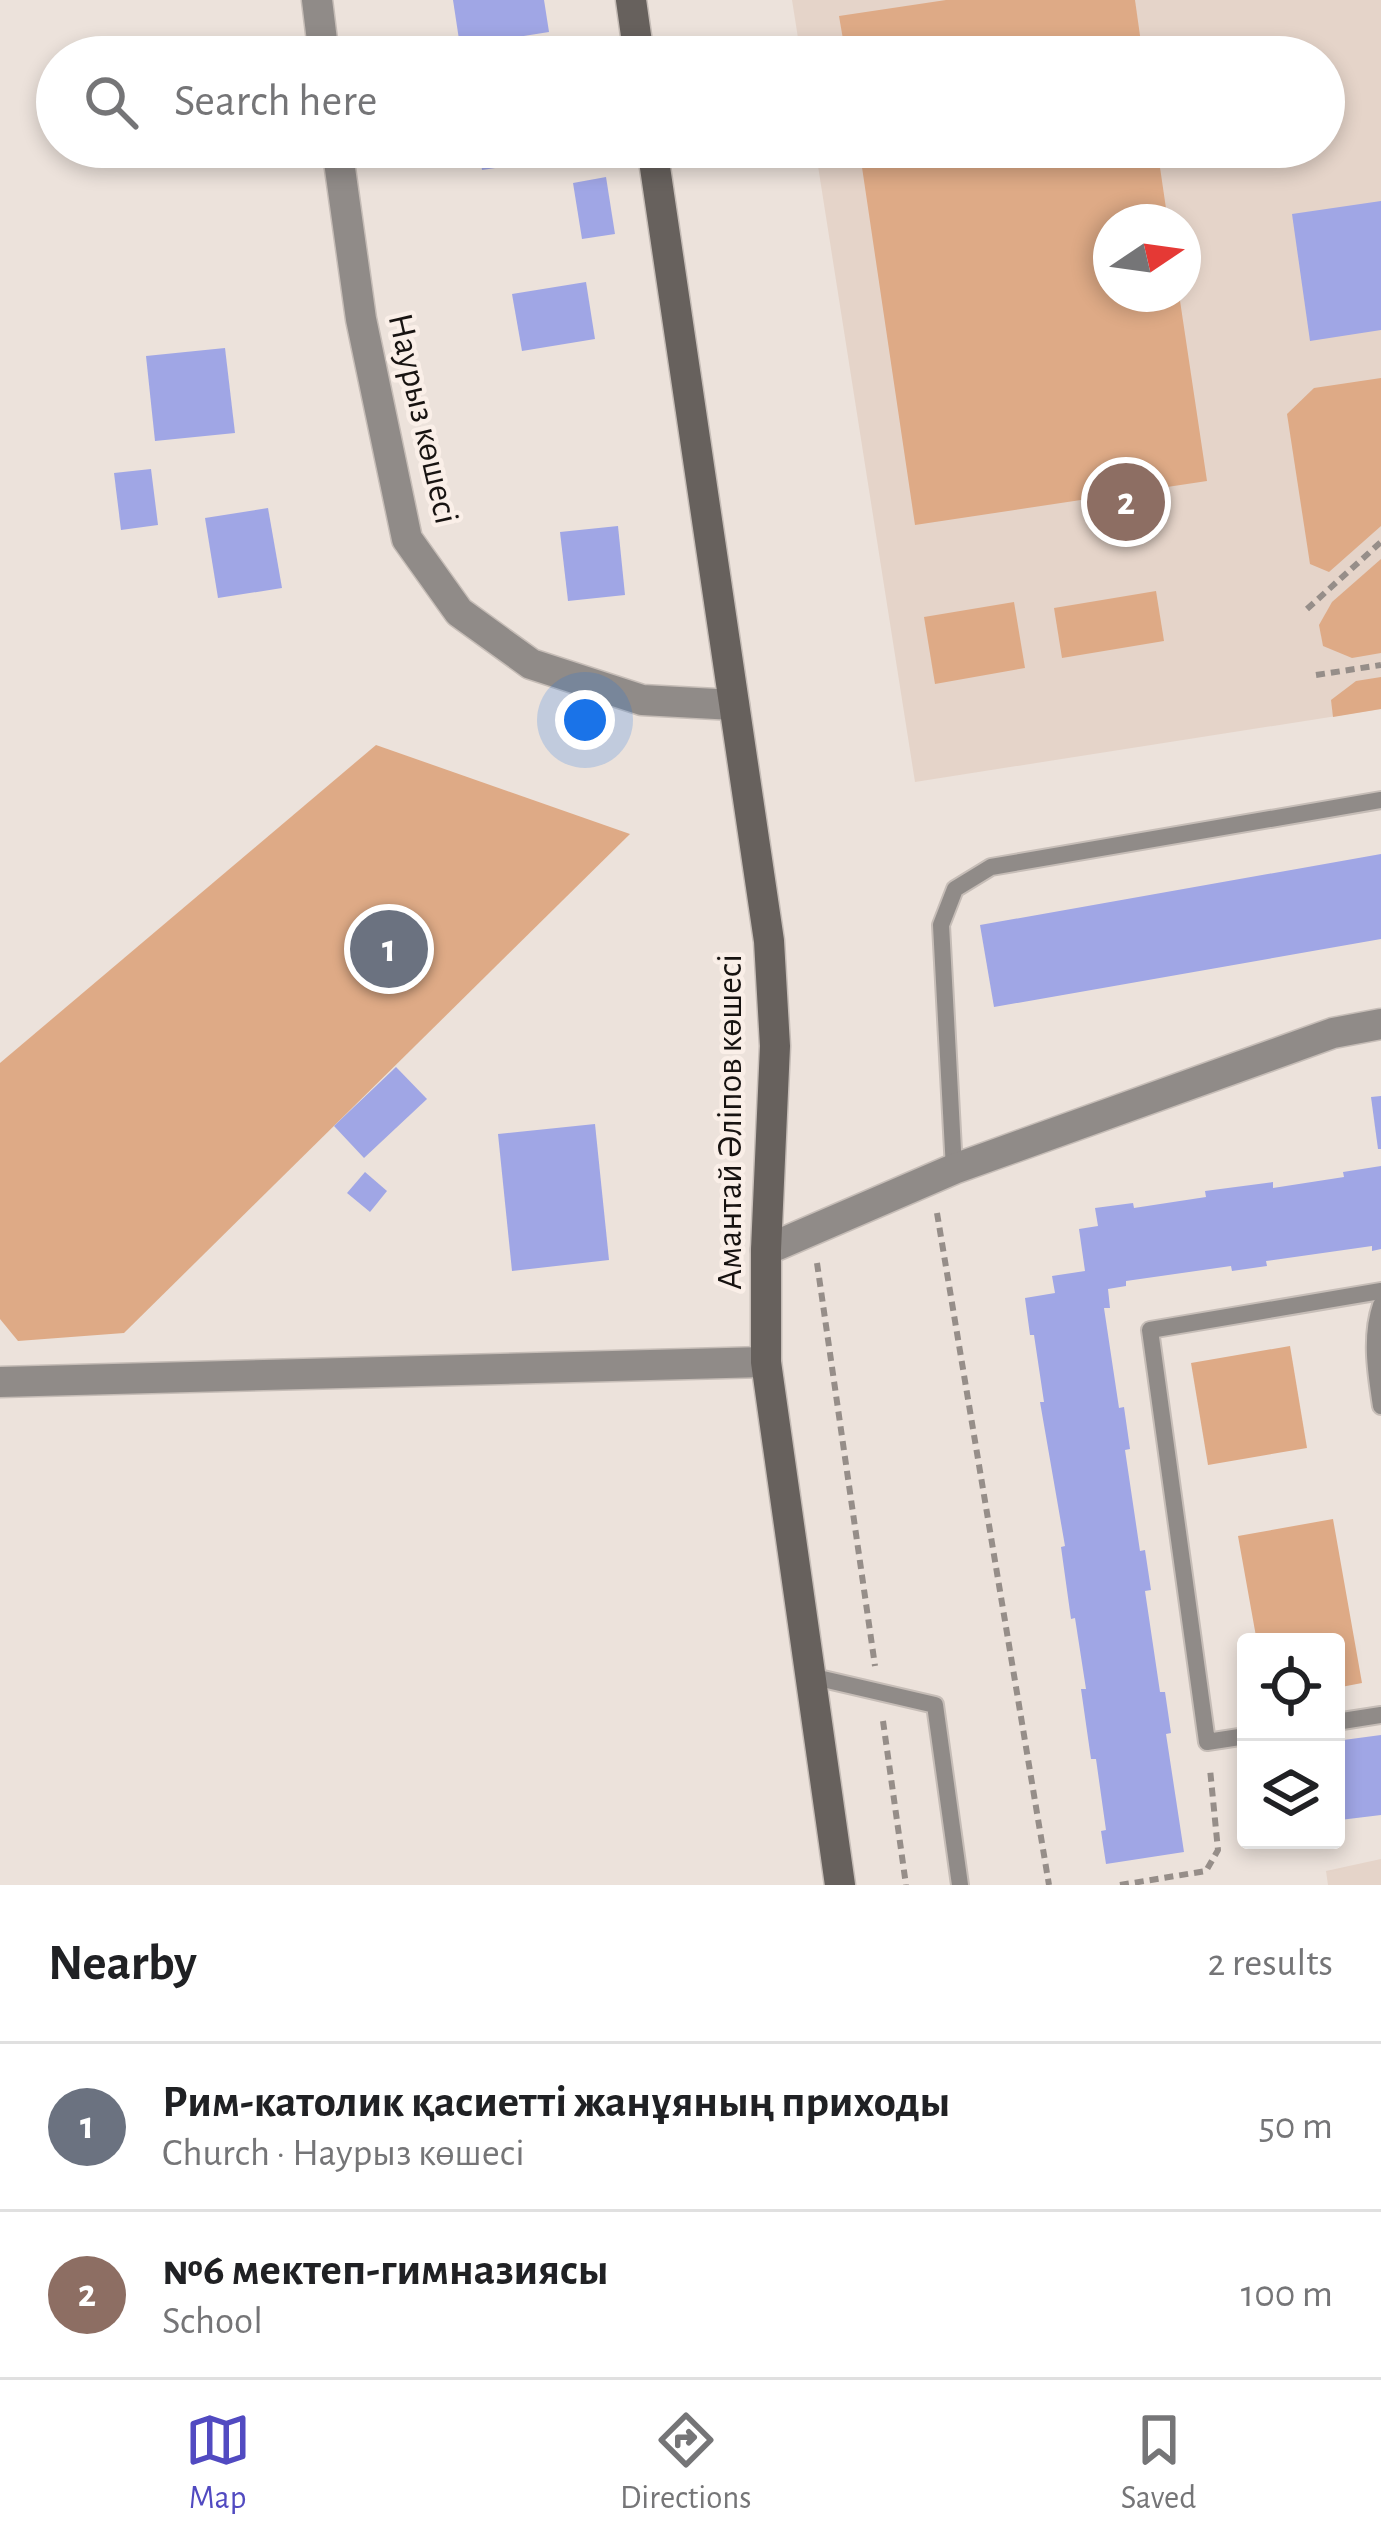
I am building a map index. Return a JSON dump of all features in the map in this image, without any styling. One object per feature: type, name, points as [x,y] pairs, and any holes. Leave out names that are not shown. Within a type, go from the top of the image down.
[{"type":"main road","points":[[631,0],[636,36]]},
{"type":"main road","name":"Амантай Әліпов көшесі","points":[[655,168],[769,941],[774,1025],[766,1363],[840,1885]]},
{"type":"street","points":[[316,0],[322,36]]},
{"type":"street","name":"Наурыз көшесі","points":[[340,168],[361,319],[407,539],[459,613],[531,664],[642,700],[734,705]]},
{"type":"street","points":[[766,1250],[942,1174],[1311,1041],[1381,1024]]},
{"type":"street","points":[[0,1382],[766,1363]]},
{"type":"lane","points":[[942,1174],[941,925],[955,889],[991,868],[1381,800]]},
{"type":"lane","points":[[1237,1737],[1207,1742],[1150,1330],[1381,1291]]},
{"type":"lane","points":[[1381,1305],[1375,1361],[1381,1406]]},
{"type":"lane","points":[[810,1676],[935,1705],[960,1885]]},
{"type":"lane","points":[[1345,1721],[1381,1715]]},
{"type":"path","points":[[1306,609],[1381,542]]},
{"type":"path","points":[[1316,675],[1381,665]]},
{"type":"path","points":[[942,1174],[1049,1885]]},
{"type":"path","points":[[813,1230],[906,1885]]},
{"type":"path","points":[[1120,1885],[1206,1871],[1218,1850],[1207,1742]]},
{"type":"shaded area","points":[[792,0],[1381,0],[1381,709],[915,782],[818,168],[1345,168],[1345,36],[798,36]]},
{"type":"shaded area","points":[[946,0],[1135,0],[1140,36],[842,36],[839,16]]},
{"type":"shaded area","points":[[862,168],[1160,168],[1165,204],[1093,204],[1093,312],[1182,312],[1207,481],[915,525]]},
{"type":"shaded area","points":[[1381,378],[1381,526],[1329,572],[1310,564],[1287,414],[1314,388]]},
{"type":"shaded area","points":[[1381,559],[1381,653],[1352,658],[1323,646],[1319,625],[1332,602]]},
{"type":"shaded area","points":[[1156,591],[1164,641],[1062,658],[1054,608]]},
{"type":"shaded area","points":[[1014,602],[1025,668],[935,684],[924,617]]},
{"type":"shaded area","points":[[1381,677],[1381,709],[1333,717],[1331,700],[1356,681]]},
{"type":"shaded area","points":[[376,745],[630,834],[124,1333],[18,1341],[0,1319],[0,1063]]},
{"type":"shaded area","points":[[1290,1346],[1307,1448],[1208,1465],[1191,1363]]},
{"type":"shaded area","points":[[1333,1519],[1362,1683],[1345,1686],[1345,1633],[1255,1633],[1238,1536]]},
{"type":"shaded area","points":[[1381,1859],[1381,1885],[1328,1885],[1326,1871]]},
{"type":"building","points":[[453,0],[544,0],[549,32],[458,36]]},
{"type":"building","points":[[606,177],[615,234],[582,239],[573,183]]},
{"type":"building","points":[[1381,201],[1381,330],[1310,341],[1292,214]]},
{"type":"building","points":[[586,282],[595,339],[522,351],[512,294]]},
{"type":"building","points":[[225,348],[235,433],[155,441],[146,356]]},
{"type":"building","points":[[151,469],[158,525],[121,530],[114,473]]},
{"type":"building","points":[[268,508],[282,588],[218,598],[205,518]]},
{"type":"building","points":[[618,526],[625,595],[568,601],[560,532]]},
{"type":"building","points":[[1381,854],[1381,939],[994,1007],[980,925]]},
{"type":"building","points":[[396,1067],[427,1099],[364,1158],[334,1126]]},
{"type":"building","points":[[1381,1096],[1381,1149],[1378,1149],[1371,1097]]},
{"type":"building","points":[[595,1124],[609,1260],[512,1271],[498,1134]]},
{"type":"building","points":[[1381,1166],[1381,1249],[1372,1251],[1372,1246],[1266,1261],[1267,1266],[1232,1271],[1231,1266],[1126,1281],[1126,1286],[1108,1289],[1110,1308],[1104,1308],[1119,1408],[1124,1407],[1130,1449],[1125,1450],[1140,1551],[1145,1550],[1151,1590],[1145,1591],[1160,1692],[1165,1692],[1171,1733],[1166,1734],[1184,1852],[1106,1864],[1096,1759],[1091,1759],[1081,1689],[1086,1689],[1075,1618],[1071,1619],[1061,1547],[1065,1546],[1025,1298],[1055,1293],[1052,1276],[1085,1271],[1079,1229],[1098,1226],[1095,1208],[1133,1203],[1134,1208],[1206,1197],[1205,1191],[1273,1182],[1273,1188]]},
{"type":"building","points":[[365,1172],[387,1191],[370,1212],[347,1193]]},
{"type":"building","points":[[1381,1735],[1381,1815],[1345,1819],[1345,1740]]},
{"type":"place","name":"№6 мектеп-гимназиясы","points":[[1126,502]]},
{"type":"place","name":"Рим-католик қасиетті жанұяның приходы","points":[[389,949]]}]
